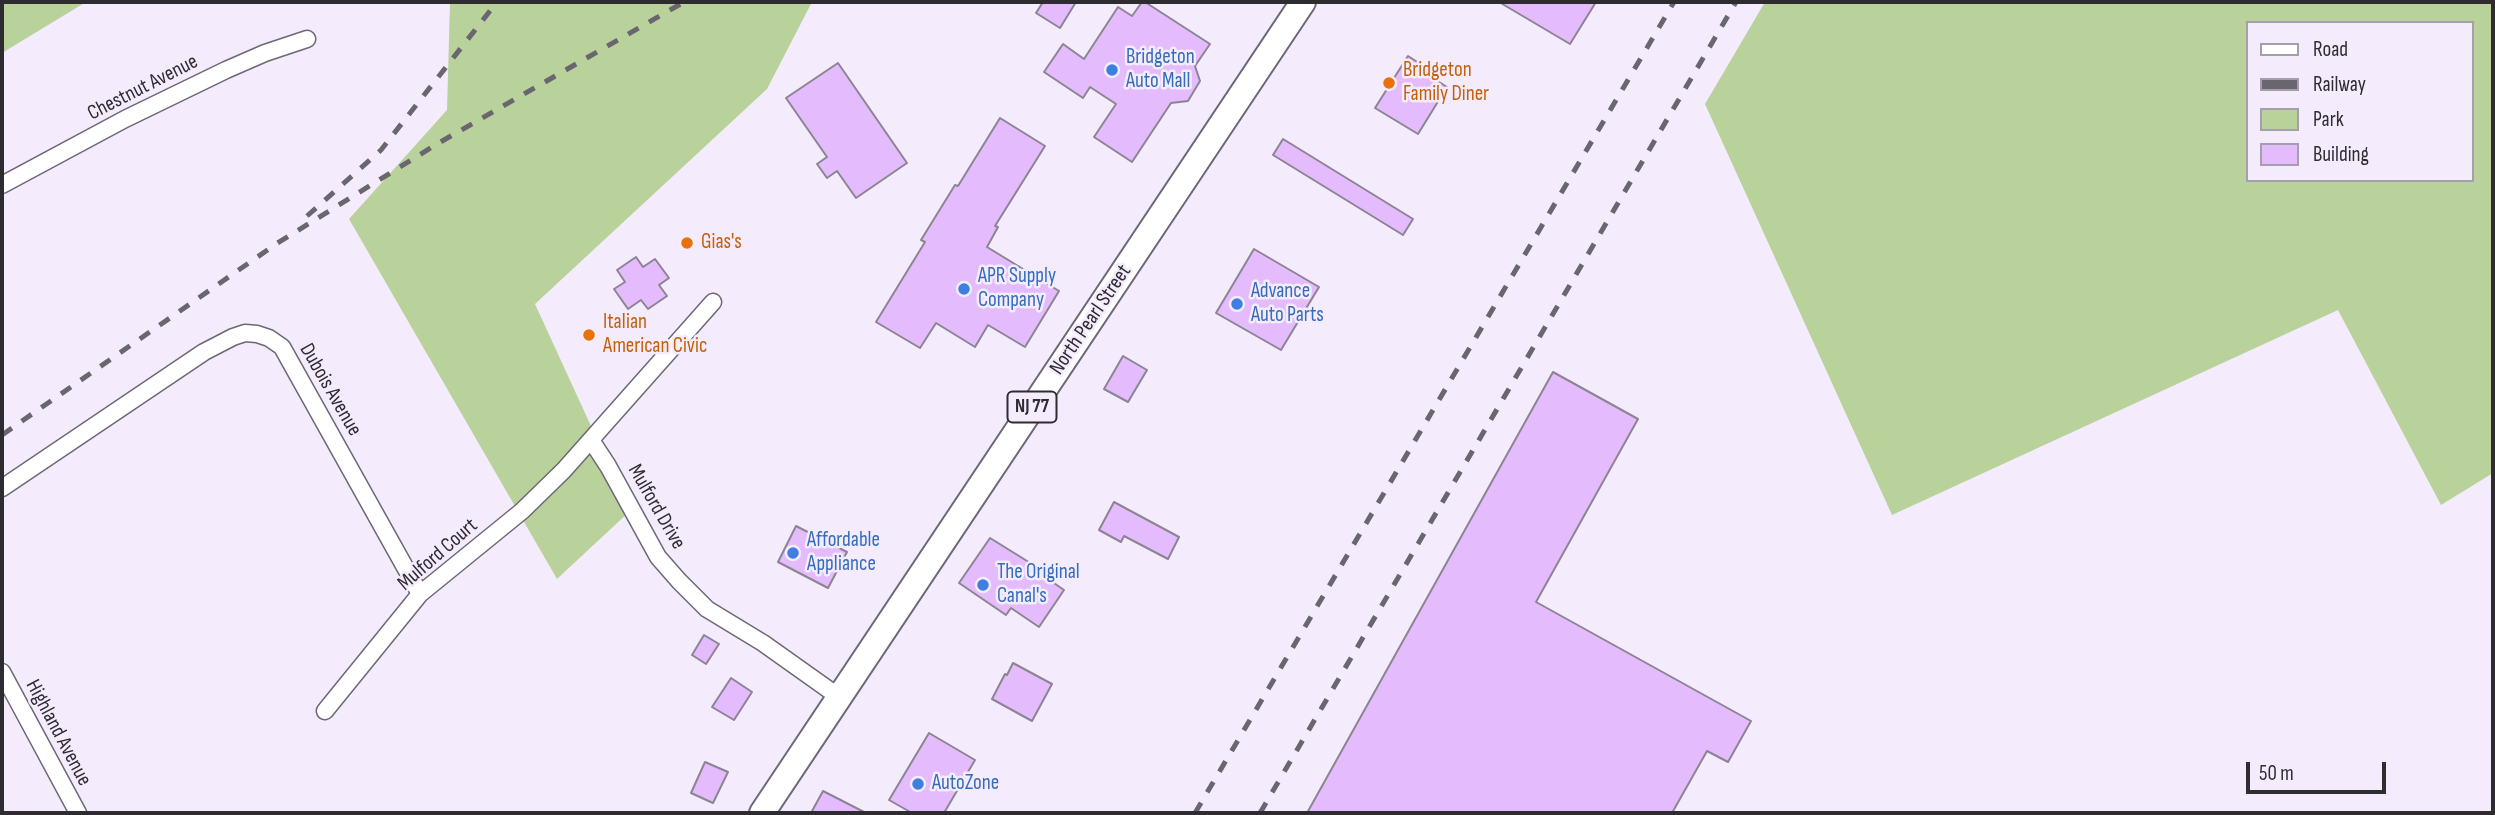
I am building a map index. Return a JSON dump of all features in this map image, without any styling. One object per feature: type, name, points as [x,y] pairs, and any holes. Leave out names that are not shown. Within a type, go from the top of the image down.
[{"type":"main road","name":"North Pearl Street","points":[[762,813],[1303,2]]},
{"type":"street","name":"Chestnut Avenue","points":[[2,185],[125,119],[213,76],[307,38]]},
{"type":"street","points":[[591,440],[713,302]]},
{"type":"street","name":"Dubois Avenue","points":[[2,488],[204,352],[233,337],[245,333],[257,334],[282,347],[420,594]]},
{"type":"street","name":"Mulford Drive","points":[[591,440],[658,556],[679,581],[707,609],[763,643],[839,697]]},
{"type":"street","name":"Mulford Court","points":[[325,712],[420,594],[522,511],[591,440]]},
{"type":"street","name":"Highland Avenue","points":[[2,672],[78,813]]},
{"type":"green space","points":[[2,2],[86,2],[2,53]]},
{"type":"green space","points":[[450,2],[812,2],[767,89],[535,304],[630,511],[557,579],[349,219],[447,110]]},
{"type":"green space","points":[[1765,2],[2493,2],[2493,473],[2441,505],[2338,310],[1892,515],[1705,104]]},
{"type":"building","points":[[1043,2],[1076,2],[1060,28],[1036,13]]},
{"type":"building","points":[[1142,2],[1210,44],[1195,66],[1200,81],[1188,101],[1171,103],[1132,162],[1094,137],[1116,104],[1090,87],[1083,98],[1044,72],[1063,44],[1084,59],[1118,7],[1132,16]]},
{"type":"building","points":[[1499,2],[1596,2],[1570,44]]},
{"type":"building","points":[[1408,56],[1439,76],[1436,80],[1447,87],[1418,134],[1375,108]]},
{"type":"building","points":[[838,63],[907,163],[856,198],[837,171],[827,178],[817,164],[827,157],[786,98]]},
{"type":"building","points":[[1000,118],[1045,146],[995,226],[998,227],[987,247],[1059,291],[1025,347],[988,325],[975,347],[936,323],[920,348],[876,322],[925,242],[921,240]]},
{"type":"building","points":[[1283,139],[1413,219],[1403,235],[1273,155]]},
{"type":"building","points":[[1254,249],[1319,287],[1281,350],[1216,313]]},
{"type":"building","points":[[636,257],[643,267],[655,259],[669,278],[659,285],[667,296],[648,309],[641,300],[628,309],[614,289],[625,282],[617,270]]},
{"type":"building","points":[[1123,356],[1147,370],[1128,402],[1104,389]]},
{"type":"building","points":[[1553,372],[1638,419],[1536,602],[1751,721],[1728,762],[1707,751],[1672,813],[1307,813]]},
{"type":"building","points":[[1114,502],[1179,537],[1168,559],[1124,536],[1121,542],[1099,530]]},
{"type":"building","points":[[796,526],[847,552],[828,588],[778,562]]},
{"type":"building","points":[[990,538],[1040,569],[1038,572],[1064,590],[1039,627],[1011,608],[1006,615],[959,583]]},
{"type":"building","points":[[704,635],[719,644],[706,664],[692,655]]},
{"type":"building","points":[[1013,663],[1052,684],[1032,721],[992,699]]},
{"type":"building","points":[[731,678],[752,692],[734,720],[712,707]]},
{"type":"building","points":[[929,733],[975,760],[944,813],[912,813],[889,800]]},
{"type":"building","points":[[705,762],[728,772],[713,803],[691,793]]},
{"type":"building","points":[[823,791],[866,813],[811,813]]},
{"type":"railway","points":[[307,216],[381,150],[497,2]]},
{"type":"railway","points":[[2,435],[276,244],[437,144],[684,2]]},
{"type":"railway","points":[[1195,813],[1674,2]]},
{"type":"railway","points":[[1260,813],[1736,2]]},
{"type":"place","name":"Bridgeton Auto Mall","points":[[1112,70]]},
{"type":"place","name":"Bridgeton Family Diner","points":[[1389,83]]},
{"type":"place","name":"Gias's","points":[[687,243]]},
{"type":"place","name":"APR Supply Company","points":[[964,289]]},
{"type":"place","name":"Advance Auto Parts","points":[[1237,304]]},
{"type":"place","name":"Italian American Civic","points":[[589,335]]},
{"type":"place","name":"Affordable Appliance","points":[[793,553]]},
{"type":"place","name":"The Original Canal's","points":[[983,585]]},
{"type":"place","name":"AutoZone","points":[[918,784]]}]
